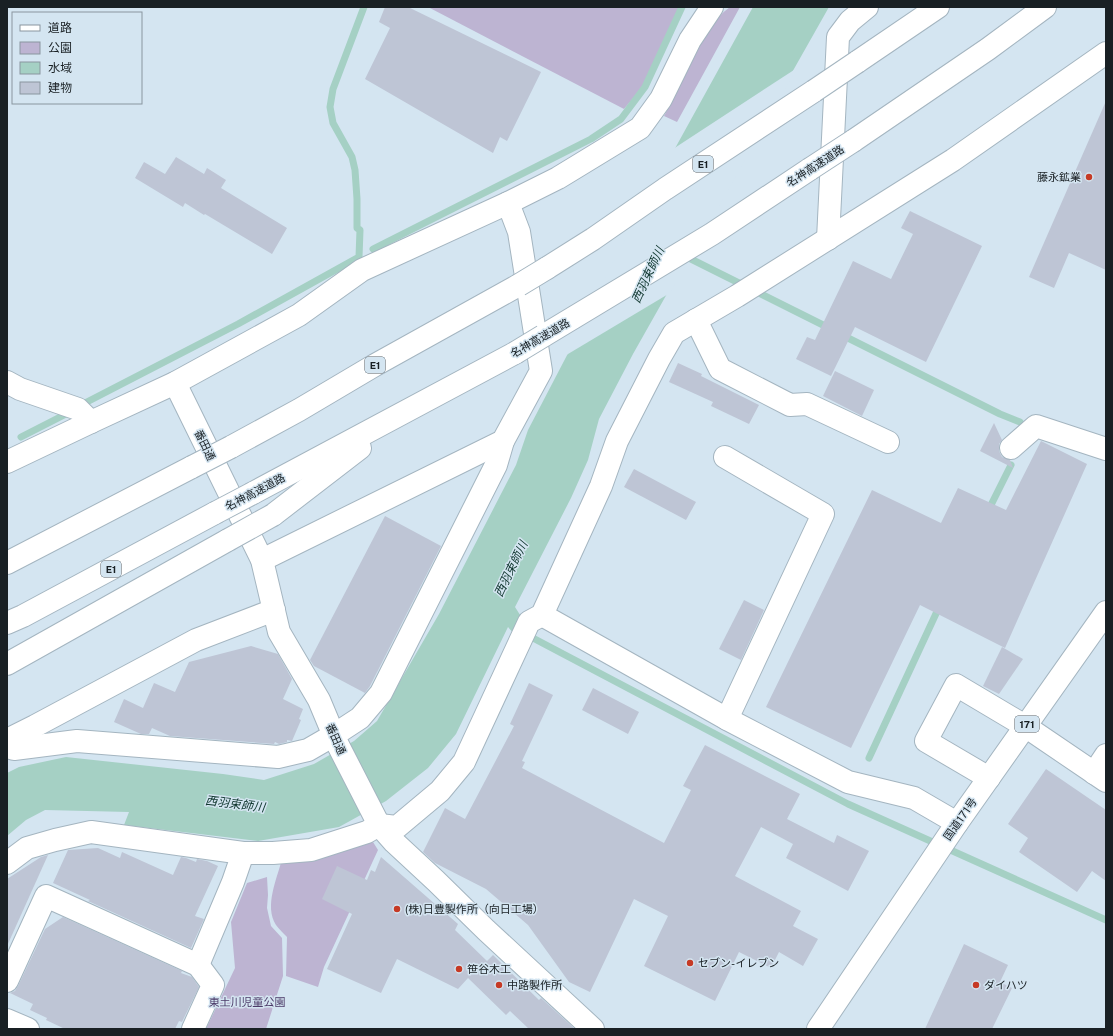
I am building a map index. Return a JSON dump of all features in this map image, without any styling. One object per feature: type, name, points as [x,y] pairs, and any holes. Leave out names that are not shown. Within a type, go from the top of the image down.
[{"type":"main road","points":[[7,462],[175,384],[300,315],[362,270],[508,203],[558,178],[640,128],[662,99],[690,40],[712,7]]},
{"type":"main road","points":[[828,239],[838,37],[850,21],[867,7]]},
{"type":"main road","name":"E1","points":[[7,563],[231,447],[519,285],[593,239],[665,189],[938,7]]},
{"type":"main road","name":"名神高速道路","points":[[7,623],[23,616],[515,353],[712,234],[755,206],[988,49],[1046,7]]},
{"type":"main road","points":[[7,863],[27,848],[54,840],[91,832],[243,853],[273,853],[311,850],[367,832],[379,825],[397,827],[440,791],[464,762],[530,626],[601,486],[617,441],[674,333],[760,282],[953,160],[1106,53]]},
{"type":"main road","points":[[7,747],[14,749],[77,741],[278,757],[308,750],[336,739],[360,718],[381,693],[496,465],[503,442],[541,371],[519,232],[508,203]]},
{"type":"main road","points":[[696,320],[720,369],[790,405],[807,404],[888,442]]},
{"type":"main road","points":[[7,382],[20,389],[78,410],[91,422]]},
{"type":"main road","name":"番田通","points":[[175,384],[262,560],[279,632],[320,700],[336,739],[379,825],[394,842],[486,930],[593,1029]]},
{"type":"main road","points":[[7,664],[273,514],[412,408]]},
{"type":"main road","points":[[1010,448],[1036,426],[1106,449]]},
{"type":"main road","points":[[262,560],[503,442]]},
{"type":"main road","points":[[725,457],[823,514],[727,719]]},
{"type":"main road","points":[[7,740],[196,640],[274,610]]},
{"type":"main road","name":"国道171号","points":[[818,1029],[933,858],[1106,612]]},
{"type":"main road","points":[[530,626],[727,719],[848,782],[914,798],[953,830]]},
{"type":"main road","points":[[989,778],[926,741],[956,685],[1102,770]]},
{"type":"main road","points":[[198,965],[233,882],[243,853]]},
{"type":"main road","points":[[7,982],[46,896],[198,965],[213,985],[193,1029]]},
{"type":"main road","points":[[7,1020],[28,1029]]},
{"type":"green space","points":[[428,7],[680,7],[645,84],[624,109]]},
{"type":"green space","points":[[730,7],[740,7],[677,122],[664,116],[699,43],[718,18]]},
{"type":"green space","points":[[373,842],[378,850],[324,967],[318,987],[286,976],[287,937],[276,925],[271,909],[271,901],[282,859],[352,848]]},
{"type":"green space","name":"東土川児童公園","points":[[267,877],[267,908],[271,926],[282,938],[283,976],[266,1029],[206,1029],[235,968],[231,922],[247,883]]},
{"type":"water","name":"西羽束師川","points":[[753,7],[829,7],[633,354],[599,419],[588,460],[571,498],[515,607],[522,618],[514,634],[508,627],[456,734],[428,768],[386,801],[339,827],[258,841],[124,825],[129,812],[45,810],[26,820],[7,836],[7,773],[19,767],[66,757],[223,774],[264,780],[314,764],[354,741],[377,721],[439,614],[516,465],[528,430],[673,152]]},
{"type":"pier","points":[[797,68],[670,293],[563,357],[673,149]]},
{"type":"building","points":[[385,7],[408,7],[541,72],[507,141],[500,137],[493,153],[365,79],[390,28],[379,22]]},
{"type":"building","name":"藤永鉱業","points":[[1106,101],[1106,270],[1069,253],[1054,288],[1029,277]]},
{"type":"building","points":[[176,157],[204,174],[207,168],[226,180],[221,188],[287,228],[272,254],[205,214],[204,215],[185,203],[183,207],[135,178],[144,162],[165,174]]},
{"type":"building","points":[[910,211],[982,246],[926,362],[855,327],[831,376],[796,359],[807,337],[815,340],[853,261],[891,279],[913,234],[901,228]]},
{"type":"building","points":[[678,363],[702,374],[701,376],[759,405],[749,424],[711,406],[713,402],[669,382]]},
{"type":"building","points":[[835,371],[874,390],[862,416],[823,396]]},
{"type":"building","points":[[994,423],[1002,440],[999,444],[999,451],[1002,457],[1010,460],[1013,468],[980,451]]},
{"type":"building","points":[[1041,441],[1087,464],[1005,648],[920,605],[851,748],[766,707],[872,490],[941,523],[958,488],[1006,510]]},
{"type":"building","points":[[634,469],[696,502],[686,520],[624,487]]},
{"type":"building","points":[[385,516],[441,546],[370,686],[365,693],[314,666],[310,660]]},
{"type":"building","points":[[744,600],[764,610],[741,660],[719,649]]},
{"type":"building","points":[[251,646],[278,654],[292,679],[283,699],[303,709],[299,719],[301,720],[292,741],[287,740],[287,742],[279,744],[275,742],[274,744],[170,736],[152,728],[149,734],[141,734],[114,722],[124,699],[143,708],[154,683],[175,692],[189,662]]},
{"type":"building","points":[[1002,647],[1023,659],[999,694],[983,686]]},
{"type":"building","points":[[529,683],[553,695],[522,761],[525,762],[522,768],[664,843],[691,790],[683,786],[705,745],[800,794],[787,819],[834,843],[837,835],[869,851],[848,891],[786,858],[793,844],[761,827],[735,876],[801,911],[793,926],[818,939],[803,966],[779,952],[771,968],[739,952],[715,1001],[644,966],[668,916],[634,899],[590,992],[569,982],[528,925],[486,889],[435,863],[423,852],[445,808],[465,819],[514,726],[510,724]]},
{"type":"building","points":[[593,688],[639,712],[628,734],[582,710]]},
{"type":"building","points":[[1046,769],[1106,810],[1106,881],[1092,871],[1077,892],[1019,852],[1028,838],[1008,824]]},
{"type":"building","points":[[98,848],[120,858],[122,852],[173,875],[181,857],[196,862],[197,859],[207,861],[218,866],[195,916],[204,919],[191,948],[88,901],[90,900],[53,883],[68,850]]},
{"type":"building","points":[[48,855],[7,946],[7,879],[41,857]]},
{"type":"building","name":"(株)日豊製作所（向日工場）","points":[[381,857],[458,924],[455,930],[487,961],[493,955],[539,1000],[541,998],[575,1029],[529,1029],[510,1011],[506,1015],[468,978],[458,989],[397,959],[381,993],[327,969],[352,914],[322,899],[337,866],[367,880],[371,870],[375,872]]},
{"type":"building","points":[[63,917],[182,971],[181,973],[192,977],[199,987],[182,1022],[179,1021],[175,1029],[65,1029],[30,1010],[33,1004],[10,993],[15,991],[18,986],[45,929]]},
{"type":"building","name":"ダイハツ","points":[[964,944],[1008,965],[1000,982],[1012,988],[992,1029],[925,1029]]},
{"type":"waterway","points":[[83,404],[238,324],[359,257],[360,230],[357,228],[355,170],[352,157],[333,123],[330,107],[333,89],[364,7]]},
{"type":"waterway","points":[[373,249],[591,139],[621,119],[645,87],[682,7]]},
{"type":"waterway","points":[[683,255],[829,328]]},
{"type":"waterway","points":[[842,335],[1000,414],[1020,422]]},
{"type":"waterway","points":[[21,437],[68,413]]},
{"type":"waterway","points":[[988,511],[1011,465]]},
{"type":"waterway","points":[[869,758],[940,605]]},
{"type":"waterway","points":[[527,632],[531,637],[848,804],[1106,920]]},
{"type":"place","name":"藤永鉱業","points":[[1089,177]]},
{"type":"place","name":"(株)日豊製作所（向日工場）","points":[[397,909]]},
{"type":"place","name":"セブン-イレブン","points":[[690,963]]},
{"type":"place","name":"笹谷木工","points":[[459,969]]},
{"type":"place","name":"中路製作所","points":[[499,985]]},
{"type":"place","name":"ダイハツ","points":[[976,985]]}]
